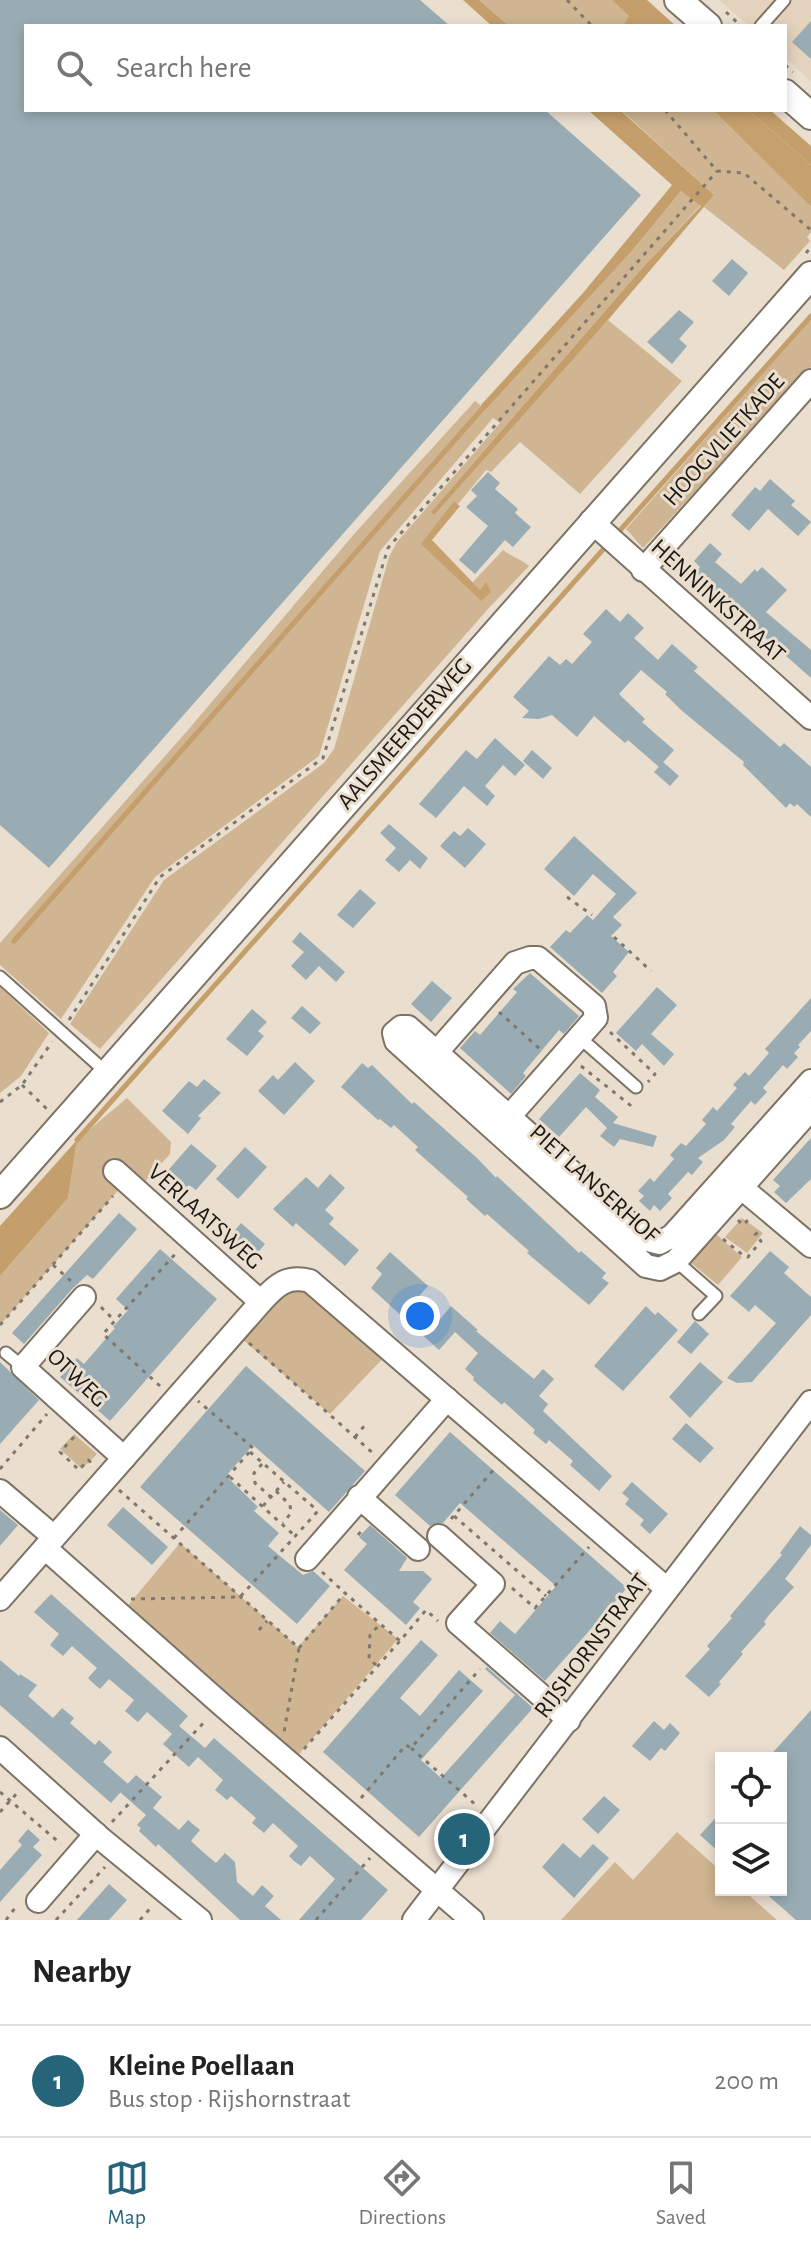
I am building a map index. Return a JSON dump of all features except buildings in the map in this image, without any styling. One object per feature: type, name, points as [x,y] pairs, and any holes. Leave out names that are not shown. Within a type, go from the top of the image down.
[{"type":"street","points":[[678,0],[706,24]]},
{"type":"street","points":[[787,95],[811,116]]},
{"type":"street","name":"AALSMEERDERWEG","points":[[0,1195],[107,1073],[604,533],[811,275]]},
{"type":"street","name":"HOOGVLIETKADE","points":[[643,570],[811,381]]},
{"type":"street","name":"HENNINKSTRAAT","points":[[604,533],[811,718]]},
{"type":"street","name":"PIET LANSERHOF","points":[[503,1124],[596,1018],[594,1006],[538,958],[515,963],[431,1059],[503,1124],[646,1266],[668,1265],[714,1218],[735,1182],[811,1081]]},
{"type":"street","name":"PIET LANSERHOF","points":[[503,1124],[648,1240],[659,1243],[672,1236],[735,1182],[811,1109]]},
{"type":"street","name":"VERLAATSWEG","points":[[121,1176],[261,1302],[277,1283],[297,1278],[310,1281],[667,1589]]},
{"type":"street","points":[[735,1182],[811,1246]]},
{"type":"street","name":"PIET LANSERHOF","points":[[659,1243],[668,1265]]},
{"type":"street","name":"OTWEG","points":[[84,1297],[15,1360],[124,1458]]},
{"type":"street","points":[[0,1599],[261,1302]]},
{"type":"street","points":[[307,1559],[447,1399]]},
{"type":"street","name":"RIJSHORNSTRAAT","points":[[414,1920],[482,1813],[569,1720],[811,1402]]},
{"type":"street","points":[[0,1491],[104,1599],[472,1920]]},
{"type":"street","points":[[359,1497],[418,1549]]},
{"type":"street","points":[[439,1536],[493,1584],[458,1623],[569,1720]]},
{"type":"street","points":[[0,1748],[98,1836],[200,1920]]},
{"type":"street","points":[[38,1901],[98,1836]]},
{"type":"lane","points":[[763,24],[784,0]]},
{"type":"lane","points":[[0,977],[107,1073]]},
{"type":"lane","points":[[579,1037],[636,1087]]},
{"type":"lane","points":[[668,1265],[716,1296],[699,1314]]},
{"type":"path","points":[[567,0],[590,24]]},
{"type":"path","points":[[667,112],[717,171],[744,173],[811,230]]},
{"type":"path","points":[[0,1102],[22,1085],[59,1033],[160,877],[323,758],[388,548],[717,171]]},
{"type":"path","points":[[567,897],[592,915]]},
{"type":"path","points":[[614,937],[651,971]]},
{"type":"path","points":[[484,998],[556,1063]]},
{"type":"path","points":[[22,1085],[50,1112]]},
{"type":"path","points":[[0,1325],[121,1176]]},
{"type":"path","points":[[714,1218],[743,1225],[750,1217]]},
{"type":"path","points":[[714,1218],[748,1257],[761,1241],[755,1235],[762,1227]]},
{"type":"path","points":[[174,1538],[253,1448],[103,1334],[189,1238]]},
{"type":"path","points":[[235,1331],[387,1465]]},
{"type":"path","points":[[0,1469],[60,1400]]},
{"type":"path","points":[[355,1437],[365,1425]]},
{"type":"path","points":[[80,1442],[74,1437],[60,1452],[79,1470],[94,1453]]},
{"type":"path","points":[[250,1452],[336,1526]]},
{"type":"path","points":[[88,1460],[299,1648]]},
{"type":"path","points":[[262,1464],[254,1473],[255,1483],[271,1497]]},
{"type":"path","points":[[229,1476],[295,1536]]},
{"type":"path","points":[[263,1506],[284,1482]]},
{"type":"path","points":[[276,1491],[290,1505],[291,1513],[282,1524]]},
{"type":"path","points":[[104,1599],[240,1597],[318,1511]]},
{"type":"path","points":[[454,1516],[546,1596]]},
{"type":"path","points":[[493,1584],[507,1584],[535,1608],[602,1532]]},
{"type":"path","points":[[307,1559],[400,1641]]},
{"type":"path","points":[[286,1760],[299,1648],[345,1593]]},
{"type":"path","points":[[286,1760],[426,1610],[440,1622],[458,1623]]},
{"type":"path","points":[[259,1630],[267,1621]]},
{"type":"path","points":[[377,1666],[369,1659],[370,1635],[380,1624]]},
{"type":"path","points":[[411,1748],[494,1654]]},
{"type":"path","points":[[98,1836],[221,1704]]},
{"type":"path","points":[[349,1814],[406,1745],[482,1813]]},
{"type":"path","points":[[0,1812],[31,1777]]},
{"type":"path","points":[[0,1792],[76,1857]]},
{"type":"path","points":[[316,1920],[383,1843]]},
{"type":"path","points":[[56,1920],[119,1852]]},
{"type":"shaded area","points":[[463,0],[479,0],[507,24],[490,24]]},
{"type":"shaded area","points":[[479,0],[612,0],[630,16],[624,24],[507,24]]},
{"type":"shaded area","points":[[612,0],[647,0],[674,24],[624,24],[629,16]]},
{"type":"shaded area","points":[[719,0],[811,0],[811,81],[787,60],[787,24],[747,24]]},
{"type":"shaded area","points":[[590,112],[622,112],[714,195],[608,320],[434,515],[431,512],[644,266],[701,206],[681,191],[631,252],[485,410],[481,405],[583,293],[672,185]]},
{"type":"shaded area","points":[[623,112],[715,112],[811,207],[811,232],[807,237],[810,241],[784,270],[704,207],[714,195]]},
{"type":"shaded area","points":[[715,112],[750,112],[811,165],[811,207]]},
{"type":"shaded area","points":[[750,112],[772,112],[811,146],[811,165]]},
{"type":"shaded area","points":[[681,191],[701,205],[644,266],[431,512],[608,320],[682,381],[580,494],[520,442],[491,472],[486,470],[458,504],[454,501],[422,544],[480,600],[486,583],[480,591],[473,582],[503,550],[529,566],[100,1049],[70,1024],[164,880],[324,763],[334,749],[389,557],[397,542],[500,423],[493,418],[380,551],[319,756],[155,877],[61,1019],[0,965],[0,943],[188,730],[355,533],[475,401],[485,409],[631,252]]},
{"type":"shaded area","points":[[811,319],[811,367],[643,548],[626,529]]},
{"type":"shaded area","points":[[454,501],[460,506],[432,540],[480,590],[486,582],[491,592],[481,601],[421,544]]},
{"type":"shaded area","points":[[0,987],[49,1033],[21,1076],[0,1093]]},
{"type":"shaded area","points":[[127,1098],[171,1142],[170,1154],[140,1187],[129,1178],[0,1325],[0,1276],[68,1198],[77,1140]]},
{"type":"shaded area","points":[[77,1140],[68,1198],[0,1276],[0,1226]]},
{"type":"shaded area","points":[[742,1218],[763,1233],[747,1253],[725,1237]]},
{"type":"shaded area","points":[[716,1234],[742,1257],[718,1285],[690,1262]]},
{"type":"shaded area","points":[[293,1282],[387,1354],[330,1414],[242,1339]]},
{"type":"shaded area","points":[[74,1434],[97,1454],[82,1469],[60,1449]]},
{"type":"shaded area","points":[[180,1543],[298,1647],[343,1596],[398,1639],[295,1759],[125,1609]]},
{"type":"shaded area","points":[[677,1832],[715,1866],[715,1896],[750,1896],[777,1920],[561,1920],[615,1862],[633,1880]]},
{"type":"waterway","points":[[615,536],[811,316]]},
{"type":"waterway","points":[[14,941],[483,408]]},
{"type":"waterway","points":[[77,1140],[608,544]]},
{"type":"place","name":"Kleine Poellaan","points":[[464,1839]]}]
